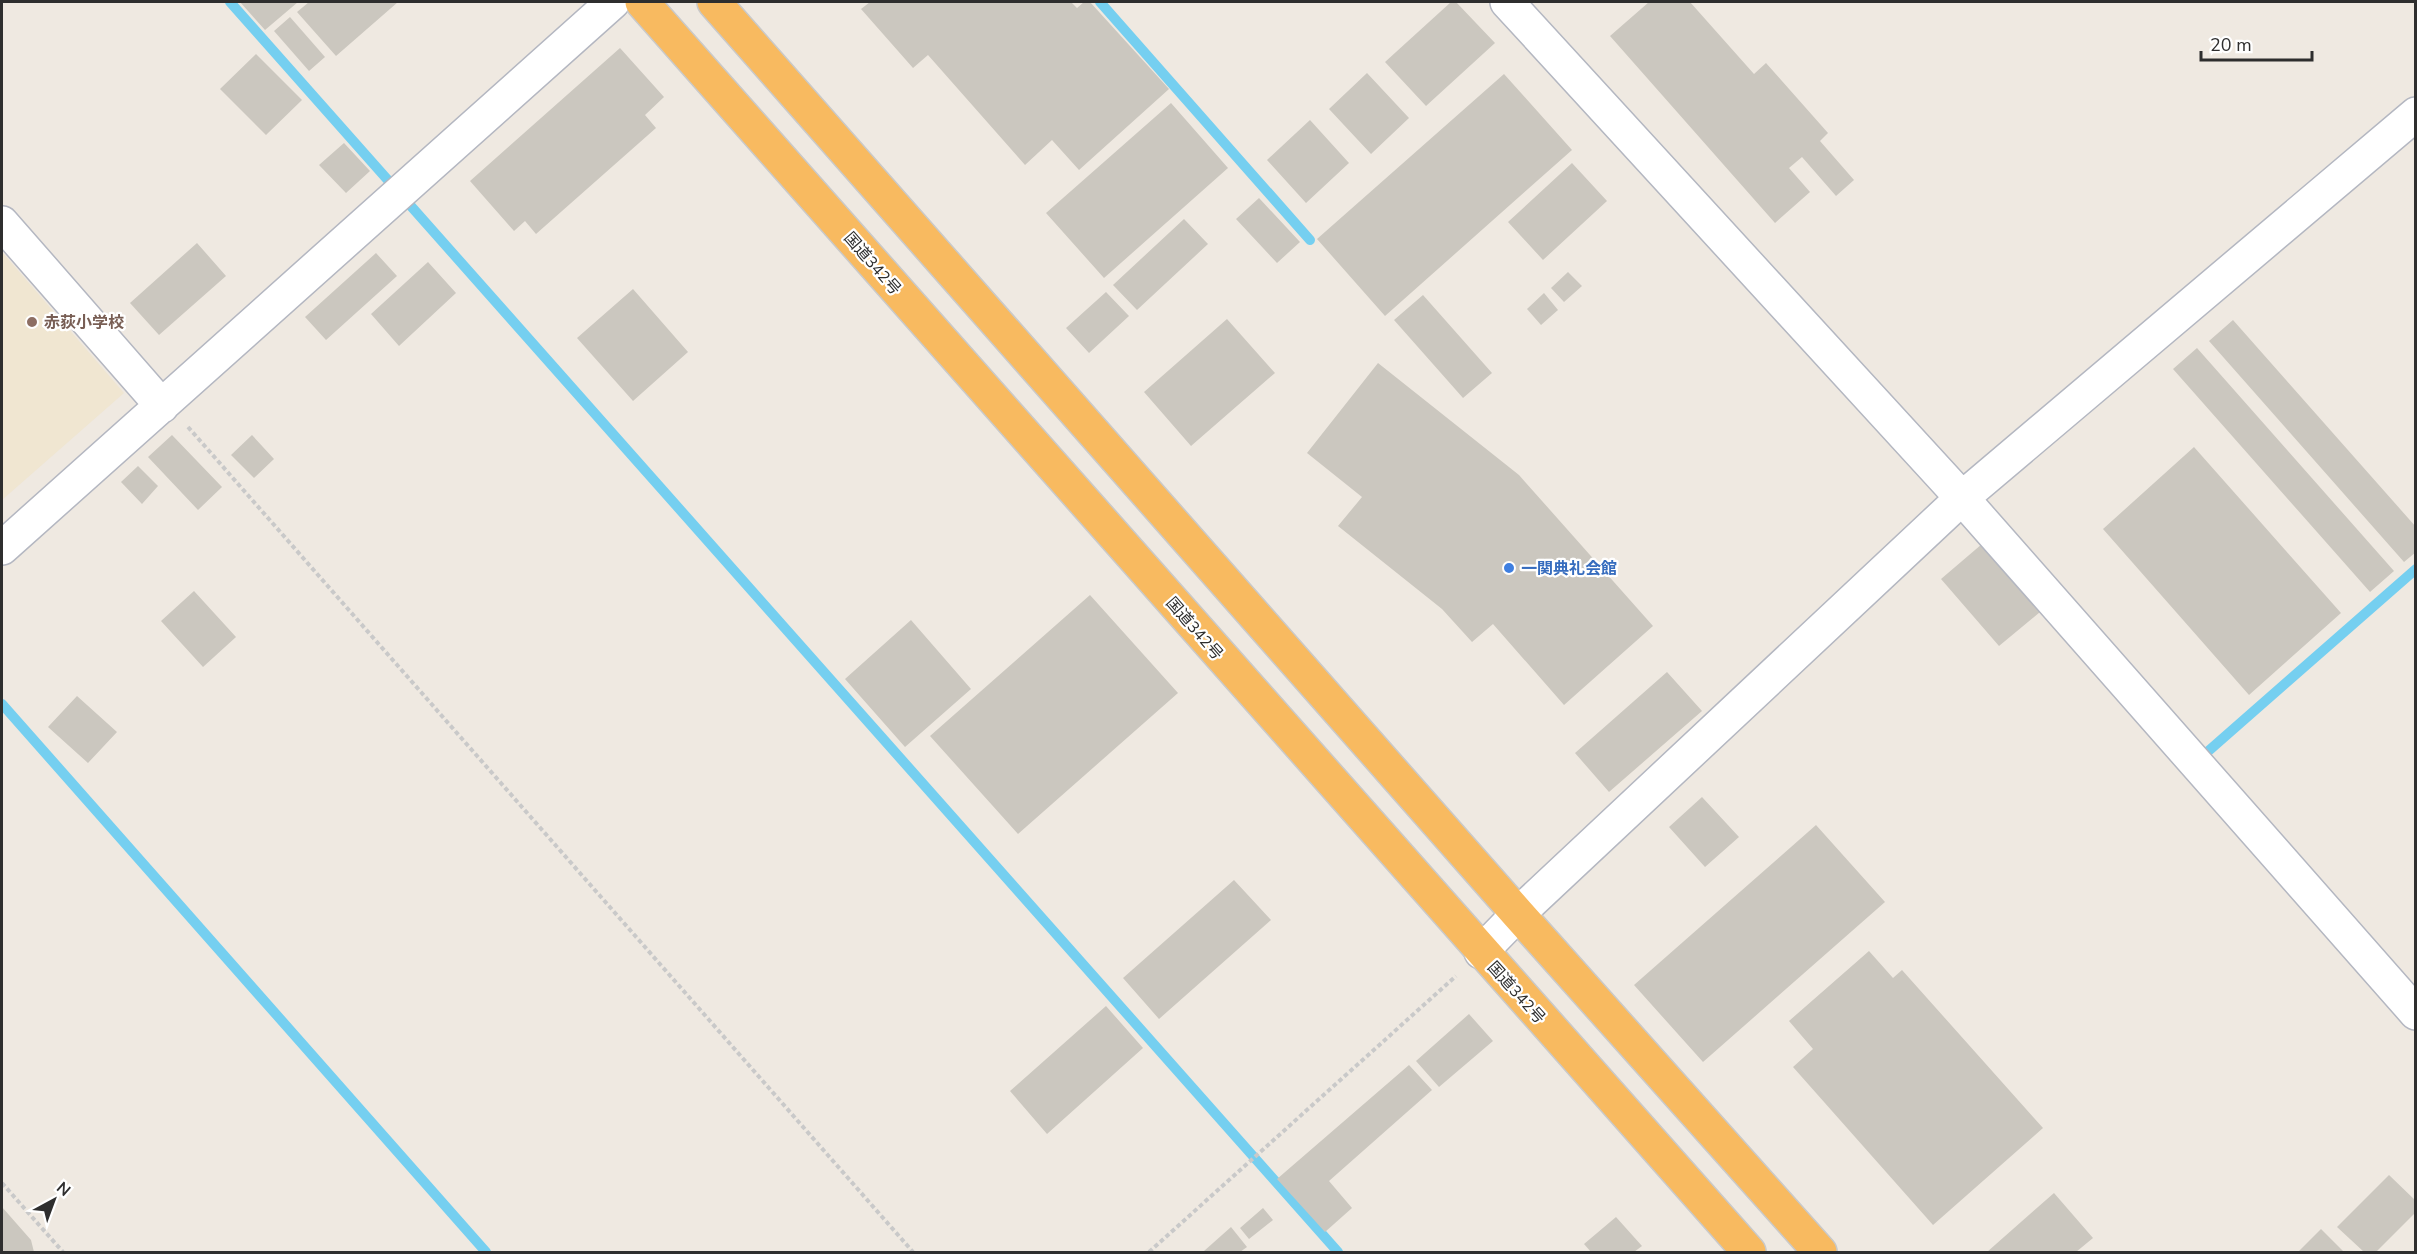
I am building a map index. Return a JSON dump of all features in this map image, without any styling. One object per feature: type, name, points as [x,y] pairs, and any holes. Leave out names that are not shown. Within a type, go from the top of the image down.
[{"type":"highway","name":"国道342号","points":[[642,2],[1749,1252]]},
{"type":"highway","points":[[714,2],[1518,914],[1820,1252]]},
{"type":"street","points":[[2,548],[613,2]]},
{"type":"street","points":[[1508,2],[1962,498],[2415,1012]]},
{"type":"street","points":[[1482,952],[1518,914],[1962,498],[2415,114]]},
{"type":"street","points":[[2,223],[162,406]]},
{"type":"path","points":[[162,406],[176,414],[913,1252]]},
{"type":"path","points":[[1149,1252],[1482,952]]},
{"type":"path","points":[[2,1183],[63,1252]]},
{"type":"shaded area","name":"赤荻小学校","points":[[2,252],[124,393],[2,500]]},
{"type":"building","points":[[240,2],[298,2],[265,30]]},
{"type":"building","points":[[309,2],[398,2],[336,56],[297,12]]},
{"type":"building","points":[[870,2],[1071,2],[1077,8],[1084,2],[1090,2],[1169,89],[1079,170],[1052,140],[1025,165],[928,55],[913,68],[861,9]]},
{"type":"building","points":[[1451,2],[1456,2],[1495,43],[1426,106],[1385,62]]},
{"type":"building","points":[[1649,2],[1690,2],[1754,74],[1766,63],[1828,133],[1820,141],[1854,180],[1836,196],[1802,157],[1789,168],[1810,192],[1775,223],[1610,36]]},
{"type":"building","points":[[290,17],[325,57],[309,71],[274,31]]},
{"type":"building","points":[[620,48],[664,97],[645,115],[656,128],[536,234],[525,221],[514,231],[470,181]]},
{"type":"building","points":[[256,54],[302,100],[266,135],[220,89]]},
{"type":"building","points":[[1367,73],[1409,118],[1371,154],[1329,109]]},
{"type":"building","points":[[1504,74],[1572,150],[1385,316],[1317,239]]},
{"type":"building","points":[[1171,103],[1228,168],[1104,278],[1046,213]]},
{"type":"building","points":[[1310,120],[1349,163],[1306,203],[1267,160]]},
{"type":"building","points":[[344,143],[370,171],[346,193],[319,165]]},
{"type":"building","points":[[1572,163],[1607,201],[1543,260],[1508,222]]},
{"type":"building","points":[[1259,198],[1300,242],[1277,263],[1236,219]]},
{"type":"building","points":[[1184,219],[1208,244],[1137,310],[1113,285]]},
{"type":"building","points":[[197,243],[226,276],[159,335],[130,303]]},
{"type":"building","points":[[376,253],[397,276],[326,340],[305,317]]},
{"type":"building","points":[[428,262],[456,293],[399,346],[371,314]]},
{"type":"building","points":[[1568,272],[1582,286],[1564,302],[1551,288]]},
{"type":"building","points":[[633,289],[688,352],[633,401],[577,338]]},
{"type":"building","points":[[1106,292],[1129,316],[1089,353],[1066,328]]},
{"type":"building","points":[[1544,293],[1558,310],[1541,325],[1527,309]]},
{"type":"building","points":[[1423,295],[1492,373],[1463,398],[1394,320]]},
{"type":"building","points":[[1227,319],[1275,373],[1191,446],[1144,392]]},
{"type":"building","points":[[2233,320],[2416,527],[2416,552],[2404,562],[2209,341]]},
{"type":"building","points":[[2197,348],[2394,571],[2370,592],[2173,369]]},
{"type":"building","points":[[1378,363],[1519,475],[1653,626],[1564,705],[1493,624],[1472,642],[1442,609],[1338,526],[1362,497],[1307,453]]},
{"type":"building","points":[[172,435],[222,487],[198,510],[148,457]]},
{"type":"building","points":[[252,435],[274,459],[254,478],[231,455]]},
{"type":"building","points":[[2194,447],[2341,613],[2249,695],[2103,529]]},
{"type":"building","points":[[138,466],[158,486],[142,504],[121,482]]},
{"type":"building","points":[[1982,544],[2040,612],[1999,646],[1941,579]]},
{"type":"building","points":[[194,591],[236,637],[203,667],[161,621]]},
{"type":"building","points":[[1090,595],[1178,693],[1018,834],[930,736]]},
{"type":"building","points":[[911,620],[971,689],[905,747],[845,679]]},
{"type":"building","points":[[1667,672],[1702,711],[1609,792],[1575,753]]},
{"type":"building","points":[[77,696],[117,732],[88,763],[48,727]]},
{"type":"building","points":[[1702,797],[1739,837],[1705,867],[1669,827]]},
{"type":"building","points":[[1816,825],[1885,902],[1703,1062],[1634,985]]},
{"type":"building","points":[[1234,880],[1271,920],[1159,1019],[1123,978]]},
{"type":"building","points":[[1869,951],[1893,978],[1902,970],[2043,1128],[1933,1225],[1793,1067],[1813,1049],[1789,1021]]},
{"type":"building","points":[[1106,1006],[1143,1048],[1047,1134],[1010,1091]]},
{"type":"building","points":[[1469,1014],[1493,1041],[1439,1087],[1416,1061]]},
{"type":"building","points":[[1409,1065],[1432,1090],[1329,1181],[1352,1208],[1325,1232],[1277,1179]]},
{"type":"building","points":[[2389,1175],[2416,1201],[2416,1212],[2376,1252],[2364,1252],[2337,1227]]},
{"type":"building","points":[[2054,1193],[2093,1238],[2076,1252],[1987,1252]]},
{"type":"building","points":[[2,1207],[31,1240],[34,1252],[2,1252]]},
{"type":"building","points":[[1263,1208],[1273,1220],[1249,1239],[1240,1228]]},
{"type":"building","points":[[1616,1217],[1642,1246],[1634,1252],[1591,1252],[1584,1244]]},
{"type":"building","points":[[1231,1227],[1247,1247],[1240,1252],[1204,1251]]},
{"type":"building","points":[[2321,1229],[2344,1252],[2298,1252]]},
{"type":"waterway","points":[[230,2],[1338,1252]]},
{"type":"waterway","points":[[1100,2],[1310,240]]},
{"type":"waterway","points":[[2197,761],[2416,569]]},
{"type":"waterway","points":[[2,704],[486,1252]]},
{"type":"place","name":"赤荻小学校","points":[[32,322]]},
{"type":"place","name":"一関典礼会館","points":[[1509,568]]}]
